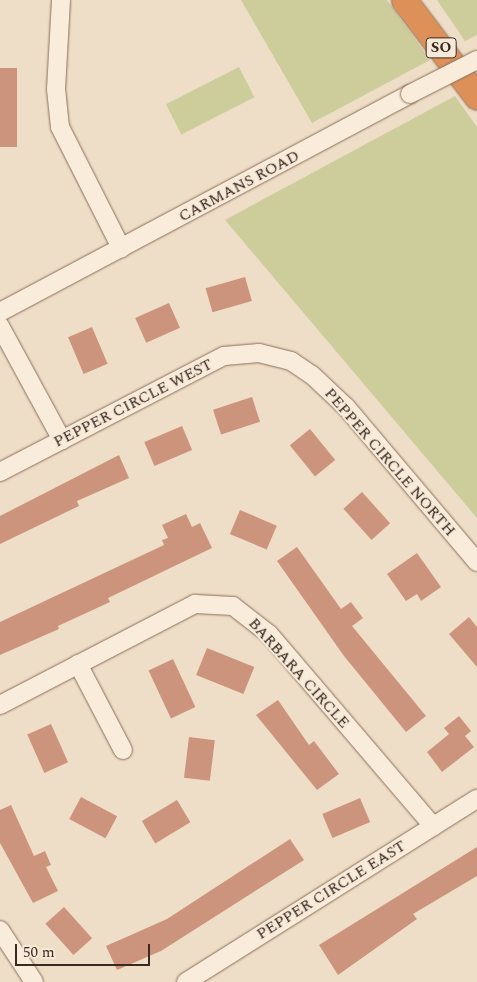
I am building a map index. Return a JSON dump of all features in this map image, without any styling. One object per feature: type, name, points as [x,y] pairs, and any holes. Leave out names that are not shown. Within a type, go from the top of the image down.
[{"type":"highway","name":"SO","points":[[404,0],[477,97]]},
{"type":"street","points":[[61,0],[56,89],[60,127],[121,248]]},
{"type":"street","name":"CARMANS ROAD","points":[[0,312],[477,60]]},
{"type":"street","points":[[0,326],[62,440]]},
{"type":"street","name":"PEPPER CIRCLE WEST","points":[[0,472],[224,356],[259,353],[272,356]]},
{"type":"street","name":"PEPPER CIRCLE NORTH","points":[[272,356],[291,361],[312,375],[346,407],[477,562]]},
{"type":"street","name":"BARBARA CIRCLE","points":[[0,706],[195,604],[233,606],[269,634],[432,826]]},
{"type":"street","points":[[78,664],[123,750]]},
{"type":"street","name":"PEPPER CIRCLE EAST","points":[[186,982],[477,799]]},
{"type":"street","points":[[0,930],[34,982]]},
{"type":"shaded area","points":[[241,0],[387,0],[430,60],[312,123]]},
{"type":"shaded area","points":[[437,0],[477,0],[477,35],[465,41]]},
{"type":"shaded area","points":[[239,67],[254,97],[181,135],[166,104]]},
{"type":"shaded area","points":[[455,96],[477,127],[477,518],[225,220]]},
{"type":"building","points":[[0,68],[17,68],[17,147],[0,147]]},
{"type":"building","points":[[245,277],[252,301],[212,312],[206,288]]},
{"type":"building","points":[[169,303],[180,328],[146,343],[135,318]]},
{"type":"building","points":[[92,327],[108,364],[84,374],[68,337]]},
{"type":"building","points":[[252,397],[260,422],[221,434],[213,410]]},
{"type":"building","points":[[182,426],[192,450],[154,466],[144,442]]},
{"type":"building","points":[[310,429],[335,460],[315,476],[290,445]]},
{"type":"building","points":[[119,455],[129,478],[77,501],[79,506],[0,544],[0,516]]},
{"type":"building","points":[[362,492],[390,523],[372,540],[343,509]]},
{"type":"building","points":[[240,510],[277,526],[267,550],[230,534]]},
{"type":"building","points":[[186,514],[192,527],[200,523],[212,548],[108,598],[110,602],[58,626],[59,629],[0,655],[0,622],[164,545],[162,540],[168,538],[162,525]]},
{"type":"building","points":[[297,547],[341,609],[351,602],[363,618],[352,626],[426,716],[406,732],[344,656],[277,561]]},
{"type":"building","points":[[417,553],[441,587],[421,601],[417,594],[406,601],[387,574]]},
{"type":"building","points":[[469,617],[477,627],[477,667],[449,634]]},
{"type":"building","points":[[207,648],[254,667],[243,694],[196,675]]},
{"type":"building","points":[[173,659],[195,707],[171,718],[149,670]]},
{"type":"building","points":[[278,700],[309,745],[314,741],[339,774],[317,790],[256,715]]},
{"type":"building","points":[[459,716],[471,731],[465,736],[474,747],[442,772],[427,752],[449,734],[444,728]]},
{"type":"building","points":[[51,724],[68,762],[44,773],[27,735]]},
{"type":"building","points":[[189,737],[215,740],[210,781],[184,778]]},
{"type":"building","points":[[81,797],[117,816],[105,838],[69,819]]},
{"type":"building","points":[[360,798],[370,822],[332,838],[322,814]]},
{"type":"building","points":[[177,800],[190,822],[155,843],[142,821]]},
{"type":"building","points":[[11,805],[34,856],[45,851],[51,865],[46,867],[58,891],[33,903],[0,843],[0,810]]},
{"type":"building","points":[[290,839],[304,860],[161,951],[117,970],[106,946],[167,919]]},
{"type":"building","points":[[477,847],[477,876],[413,914],[417,919],[338,975],[319,945]]},
{"type":"building","points":[[64,907],[92,938],[74,955],[45,924]]}]
